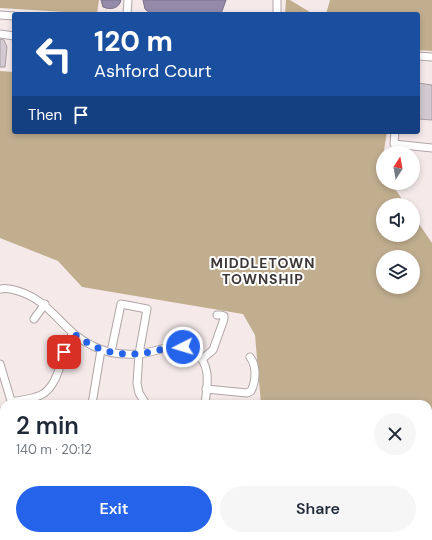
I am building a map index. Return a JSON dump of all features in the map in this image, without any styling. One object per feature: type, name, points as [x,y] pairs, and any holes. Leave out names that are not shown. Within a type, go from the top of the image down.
[{"type":"street","points":[[127,12],[128,0]]},
{"type":"street","points":[[277,0],[277,12]]},
{"type":"street","points":[[0,15],[12,16]]},
{"type":"street","points":[[0,34],[12,36]]},
{"type":"street","points":[[420,56],[432,57]]},
{"type":"street","points":[[395,134],[394,144],[432,148]]},
{"type":"street","points":[[0,289],[7,288],[25,293],[45,304],[73,333],[84,342],[101,350],[138,354],[172,347],[183,347],[194,351],[202,359],[206,368],[205,400]]},
{"type":"street","points":[[34,319],[45,304]]},
{"type":"street","points":[[111,352],[121,304],[147,309],[138,354],[137,387],[143,400]]},
{"type":"street","points":[[202,359],[213,350],[224,319],[224,316],[217,315]]},
{"type":"street","points":[[24,400],[39,396],[50,388],[56,376],[68,340],[73,333]]},
{"type":"street","points":[[92,400],[96,372],[101,350]]},
{"type":"street","points":[[206,389],[247,393],[251,390],[254,378],[254,366],[250,357]]},
{"type":"street","points":[[0,364],[11,400]]},
{"type":"shaded area","points":[[0,0],[99,0],[97,12],[65,12],[0,8]]},
{"type":"shaded area","points":[[101,0],[121,0],[116,7],[108,8],[103,7]]},
{"type":"shaded area","points":[[143,0],[226,0],[222,12],[149,12],[145,9]]},
{"type":"shaded area","points":[[286,0],[290,0],[310,12],[285,12]]},
{"type":"shaded area","points":[[330,0],[432,0],[432,51],[420,50],[420,12],[327,12]]},
{"type":"shaded area","points":[[0,71],[12,72],[12,134],[387,134],[385,146],[376,146],[376,190],[396,190],[401,198],[376,198],[376,242],[420,242],[420,225],[432,243],[432,400],[261,400],[255,335],[243,314],[82,287],[58,261],[0,238]]},
{"type":"building","points":[[0,39],[4,40],[7,47],[5,67],[0,67]]},
{"type":"building","points":[[420,83],[432,85],[432,120],[420,119]]},
{"type":"district","name":"MIDDLETOWN TOWNSHIP","points":[[263,272]]},
{"type":"route","points":[[64,352],[68,340],[73,333],[84,342],[92,346],[101,350],[119,354],[138,354],[176,346],[183,347]]}]
